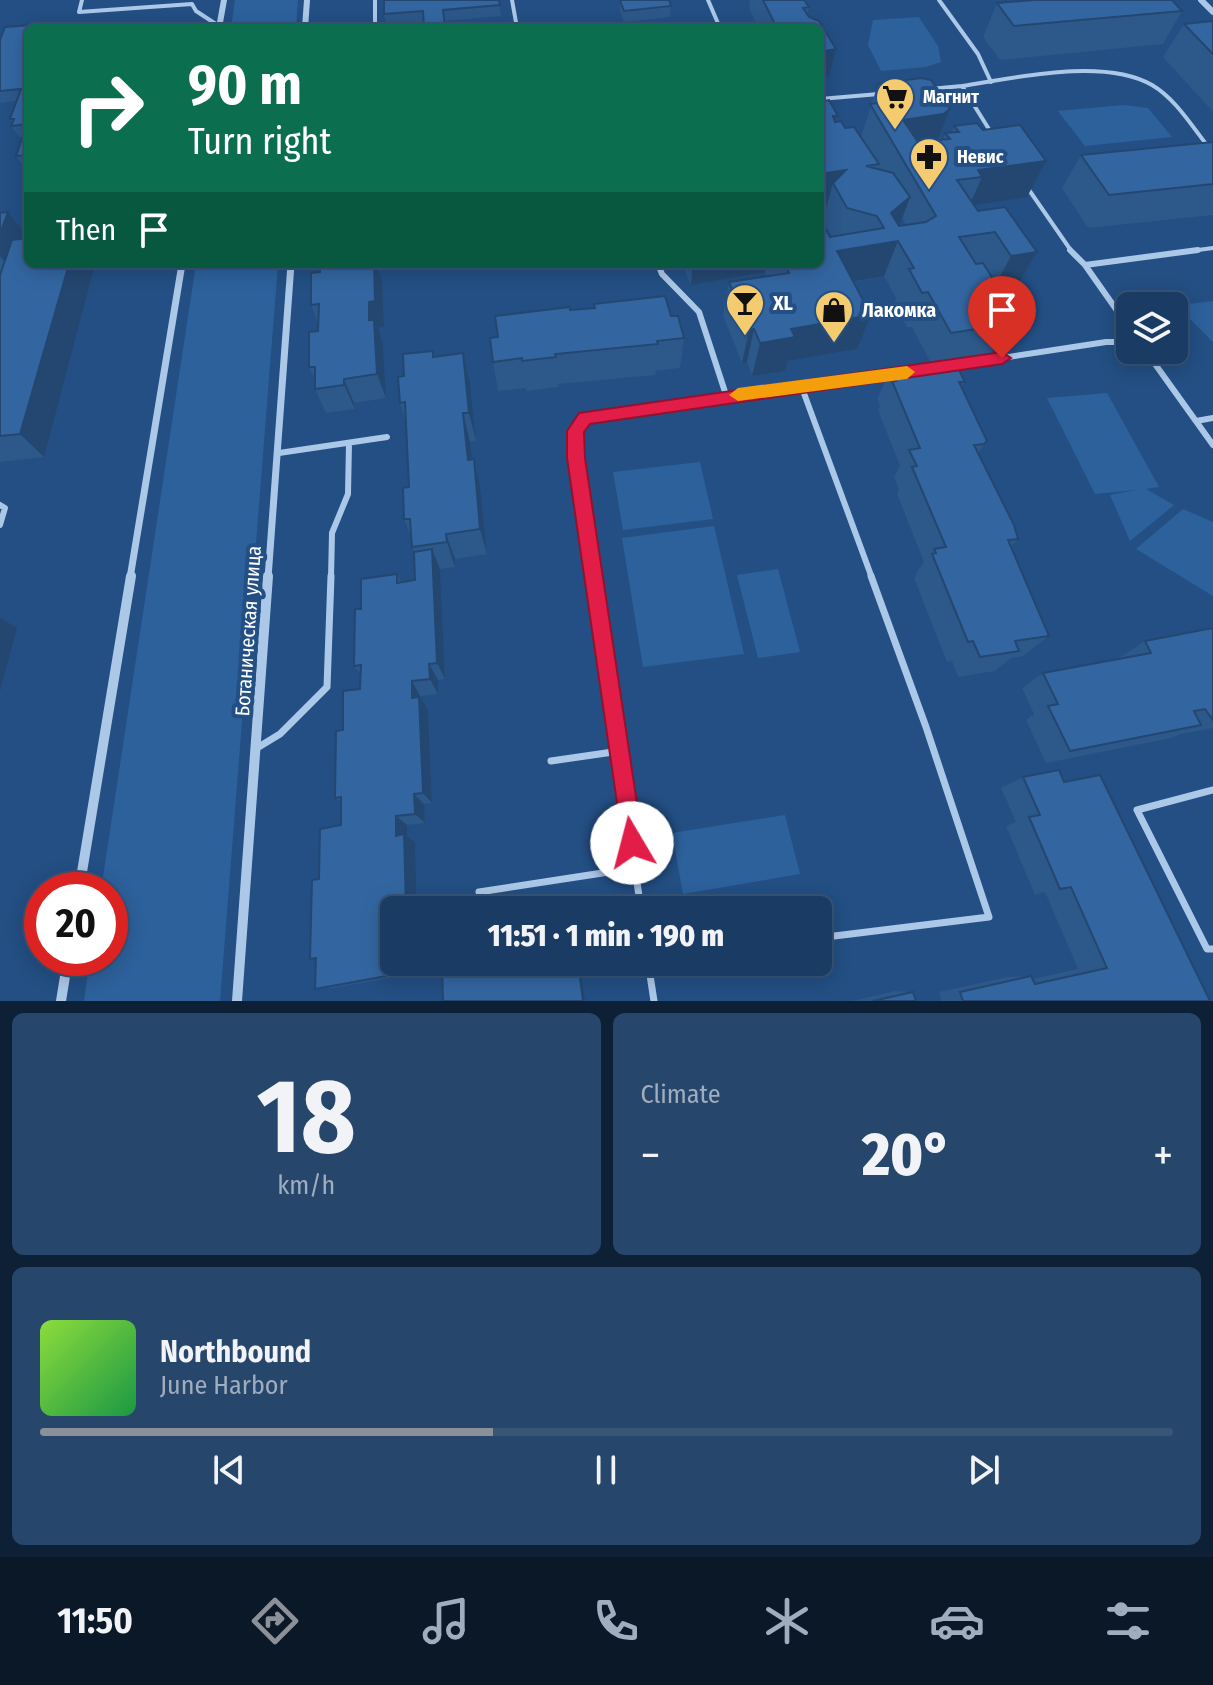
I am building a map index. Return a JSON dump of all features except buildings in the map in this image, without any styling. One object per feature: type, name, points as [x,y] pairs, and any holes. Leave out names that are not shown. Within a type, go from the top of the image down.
[{"type":"street","points":[[220,24],[224,0]]},
{"type":"street","points":[[305,24],[307,0]]},
{"type":"street","points":[[1201,0],[1213,12]]},
{"type":"street","points":[[82,872],[181,268]]},
{"type":"street","name":"Ботаническая улица","points":[[237,1001],[291,268]]},
{"type":"street","points":[[61,1001],[65,976]]},
{"type":"lane","points":[[82,0],[79,12],[193,2],[196,11],[215,24]]},
{"type":"lane","points":[[375,0],[375,24]]},
{"type":"lane","points":[[512,0],[516,24]]},
{"type":"lane","points":[[708,0],[718,24]]},
{"type":"lane","points":[[939,0],[978,54],[991,82]]},
{"type":"lane","points":[[916,90],[1096,71],[1138,77],[1155,87],[1211,150],[1196,152]]},
{"type":"lane","points":[[962,86],[993,135]]},
{"type":"lane","points":[[824,99],[889,93]]},
{"type":"lane","points":[[1024,182],[1063,243],[1085,265],[1116,309]]},
{"type":"lane","points":[[1085,265],[1213,248]]},
{"type":"lane","points":[[660,268],[699,312],[727,398]]},
{"type":"lane","points":[[913,371],[1116,342]]},
{"type":"lane","points":[[1155,364],[1213,445]]},
{"type":"lane","points":[[639,896],[576,458],[576,431],[585,418],[897,374]]},
{"type":"lane","points":[[802,388],[926,727],[989,917],[832,936]]},
{"type":"lane","points":[[1196,421],[1213,418]]},
{"type":"lane","points":[[279,453],[387,437]]},
{"type":"lane","points":[[257,748],[280,734],[327,687],[332,533],[348,494],[349,443]]},
{"type":"lane","points":[[0,505],[5,508],[0,525]]},
{"type":"lane","points":[[551,761],[620,751]]},
{"type":"lane","points":[[1213,790],[1137,810],[1207,949],[1213,949]]},
{"type":"lane","points":[[479,892],[635,868]]},
{"type":"lane","points":[[650,976],[654,1001]]},
{"type":"shaded area","points":[[235,0],[298,0],[296,24],[232,24]]},
{"type":"shaded area","points":[[919,17],[938,46],[941,62],[926,67],[881,71],[868,45],[873,20]]},
{"type":"shaded area","points":[[1124,105],[1148,108],[1172,137],[1085,146],[1058,111]]},
{"type":"shaded area","points":[[195,268],[278,268],[220,1001],[84,1001],[87,976],[128,976],[128,872],[104,872]]},
{"type":"shaded area","points":[[1213,301],[1213,342],[1189,318],[1189,304]]},
{"type":"shaded area","points":[[1107,393],[1159,487],[1146,489],[1174,505],[1130,541],[1110,495],[1136,490],[1095,494],[1047,398]]},
{"type":"shaded area","points":[[700,462],[713,519],[623,530],[613,472]]},
{"type":"shaded area","points":[[1183,509],[1213,522],[1213,596],[1136,549]]},
{"type":"shaded area","points":[[714,526],[744,654],[643,667],[622,538]]},
{"type":"shaded area","points":[[778,569],[800,652],[758,658],[737,575]]},
{"type":"shaded area","points":[[785,815],[800,874],[683,894],[672,833]]},
{"type":"slow traffic","points":[[738,395],[907,372]]},
{"type":"place","name":"Магнит","points":[[895,131]]},
{"type":"place","name":"Невис","points":[[929,191]]},
{"type":"place","name":"XL","points":[[745,337]]},
{"type":"place","name":"Лакомка","points":[[834,344]]},
{"type":"route","points":[[632,843],[576,458],[576,431],[585,418],[1002,358]]}]
